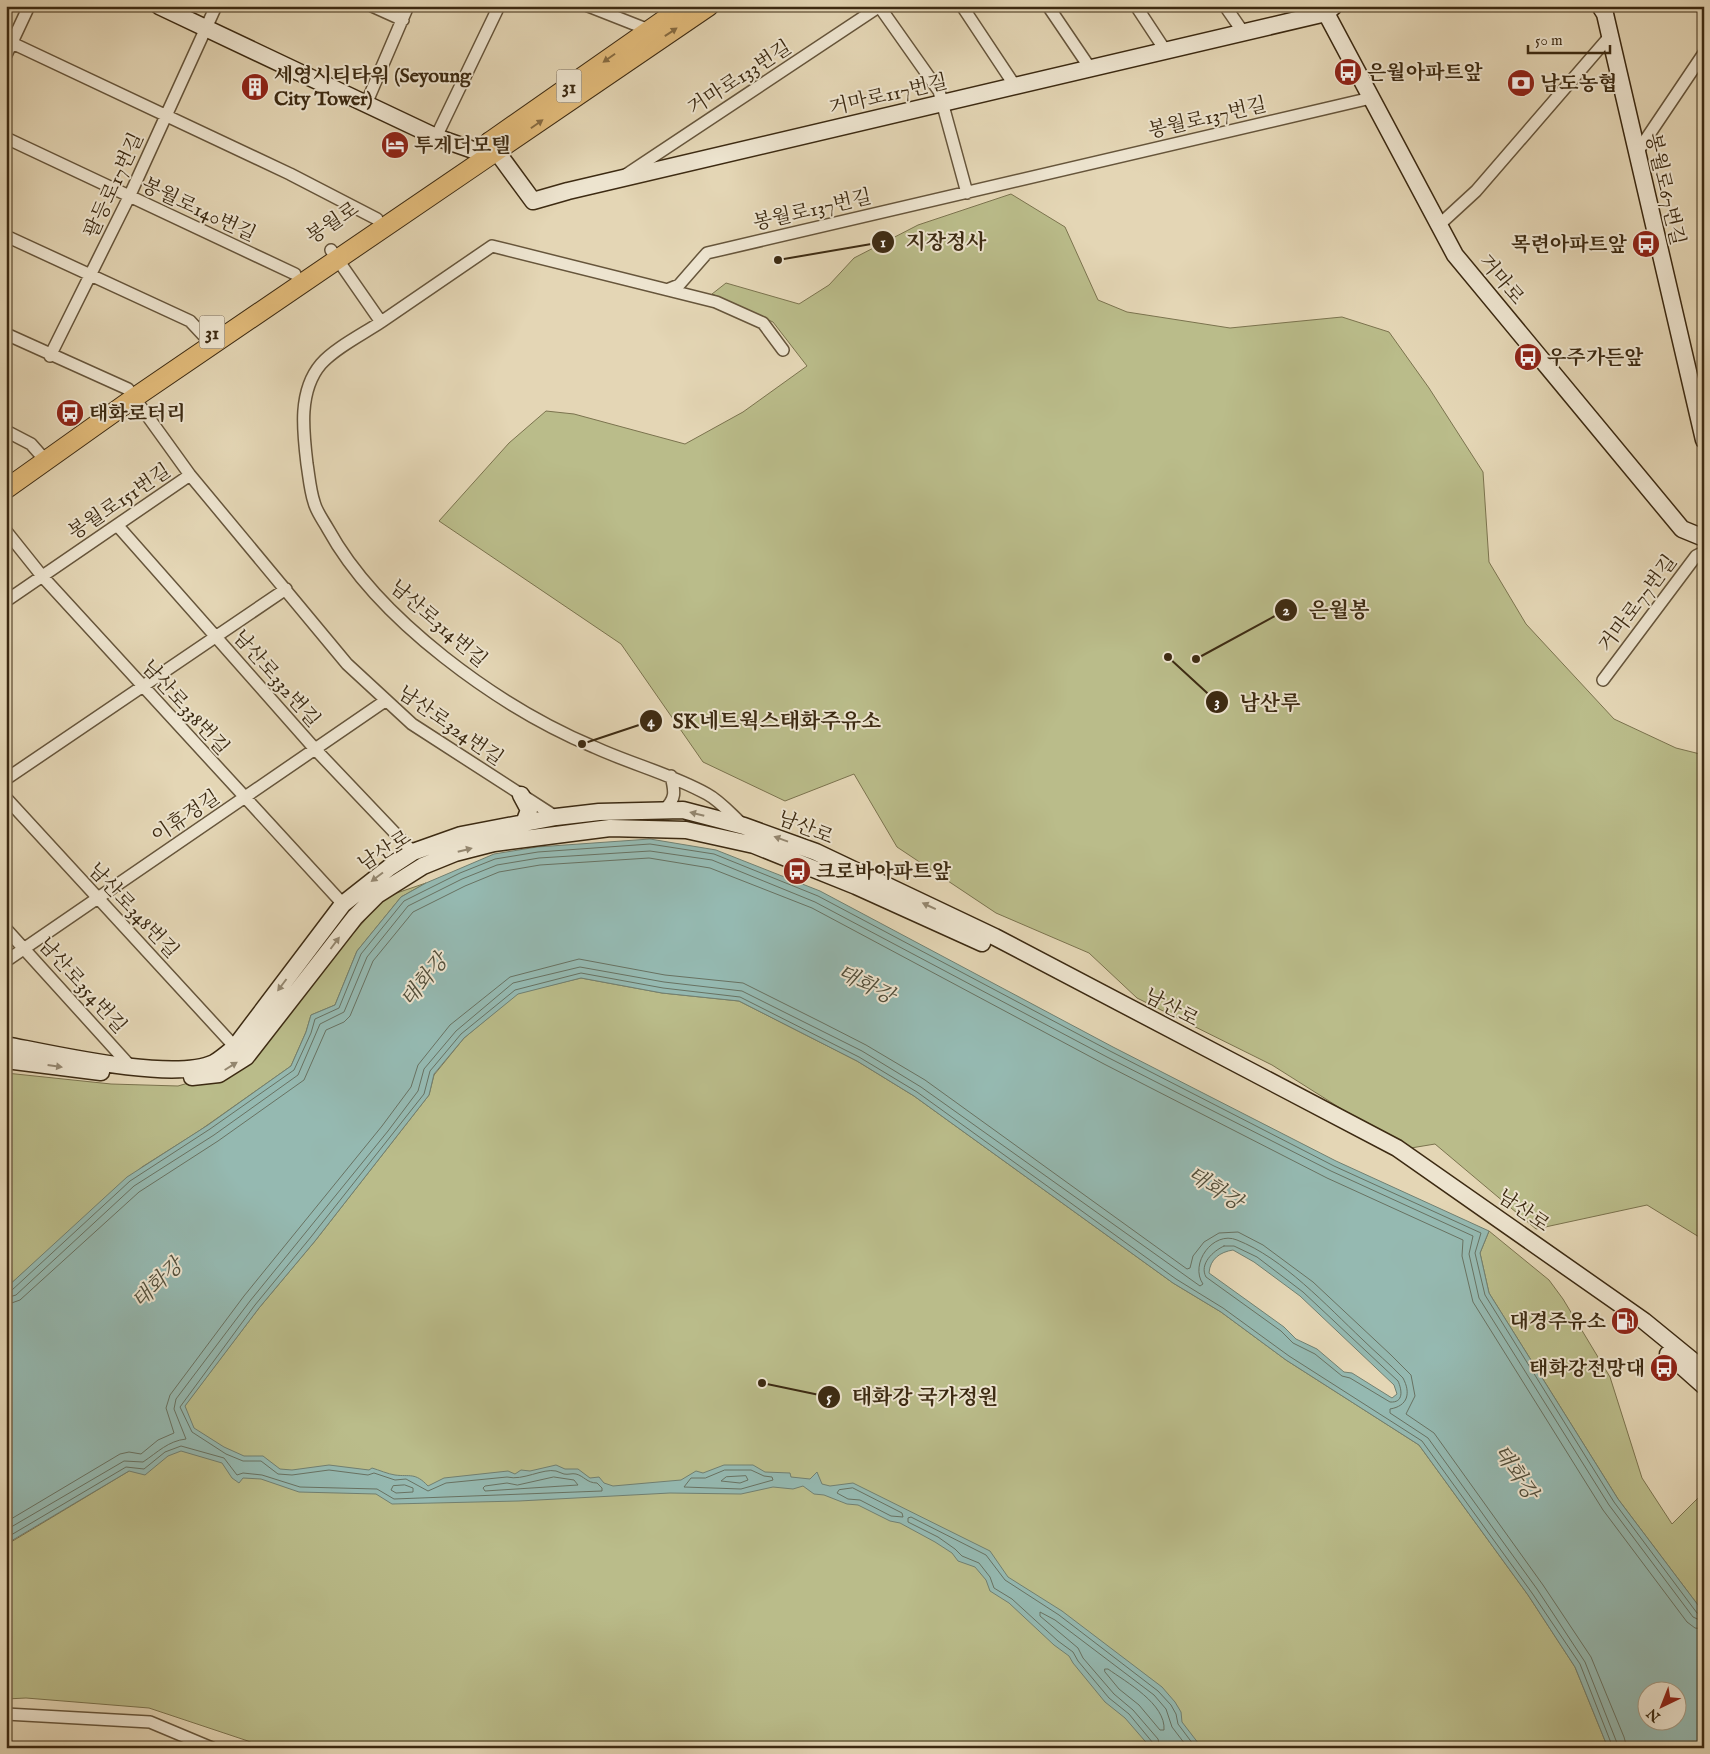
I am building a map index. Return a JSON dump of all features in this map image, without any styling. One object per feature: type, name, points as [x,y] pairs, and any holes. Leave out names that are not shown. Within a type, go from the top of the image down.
[{"type":"main road","points":[[159,6],[436,137],[487,148]]},
{"type":"main road","name":"봉월로","points":[[131,394],[206,336],[295,274],[335,254],[377,219],[487,148],[684,6]]},
{"type":"main road","points":[[6,489],[43,456],[487,148],[709,6]]},
{"type":"main road","name":"봉월로67번길","points":[[1600,6],[1605,14],[1704,440]]},
{"type":"main road","name":"거마로117번길","points":[[487,148],[533,202],[619,179],[1243,32],[1327,8]]},
{"type":"main road","name":"거마로","points":[[1327,8],[1371,98],[1455,255],[1682,529],[1704,538]]},
{"type":"main road","points":[[6,475],[43,456]]},
{"type":"main road","points":[[521,795],[529,810],[524,823]]},
{"type":"main road","name":"남산로","points":[[6,1045],[131,1067],[190,1068],[214,1063],[235,1046],[343,904],[414,852],[462,835],[556,817],[599,812],[683,810],[744,826],[816,852],[995,937],[1397,1148],[1644,1321],[1704,1370]]},
{"type":"main road","name":"남산로","points":[[6,1060],[165,1079],[219,1074],[246,1057],[355,917],[377,895],[423,866],[455,853],[494,843],[610,828],[686,830],[754,845],[856,886],[1013,957],[1104,1006],[1386,1149],[1644,1332],[1704,1386]]},
{"type":"street","points":[[6,55],[29,6]]},
{"type":"street","name":"팔등로17번길","points":[[50,356],[129,197],[216,6]]},
{"type":"street","points":[[372,6],[403,20]]},
{"type":"street","points":[[366,104],[408,6]]},
{"type":"street","points":[[436,137],[499,6]]},
{"type":"street","points":[[588,6],[649,30]]},
{"type":"street","points":[[880,6],[939,91],[944,102],[967,192]]},
{"type":"street","name":"거마로133번길","points":[[619,179],[880,6]]},
{"type":"street","points":[[962,6],[1015,86]]},
{"type":"street","points":[[1048,6],[1090,68]]},
{"type":"street","points":[[1136,6],[1166,50]]},
{"type":"street","points":[[1225,6],[1243,32]]},
{"type":"street","points":[[1439,225],[1460,208],[1476,191],[1610,36]]},
{"type":"street","points":[[12,43],[290,174],[377,219]]},
{"type":"street","points":[[1636,154],[1704,53]]},
{"type":"street","name":"봉월로137번길","points":[[669,289],[679,285],[708,253],[1371,98]]},
{"type":"street","name":"봉월로140번길","points":[[6,138],[295,274]]},
{"type":"street","points":[[6,236],[190,321],[206,336]]},
{"type":"street","points":[[335,254],[381,322],[492,246],[716,302],[763,323],[783,350]]},
{"type":"street","name":"남산로314번길","points":[[381,322],[322,363],[314,376],[305,401],[303,430],[314,503],[342,555],[381,600],[422,637],[474,679],[523,711],[593,747],[671,776],[709,795],[744,826],[754,845]]},
{"type":"street","points":[[6,334],[131,394]]},
{"type":"street","name":"봉월로151번길","points":[[6,601],[190,475],[131,394]]},
{"type":"street","points":[[6,431],[31,444],[43,456]]},
{"type":"street","name":"남산로324번길","points":[[190,475],[347,664],[385,701],[412,724],[556,817]]},
{"type":"street","name":"남산로332번길","points":[[117,525],[315,749],[414,852]]},
{"type":"street","name":"남산로338번길","points":[[6,531],[42,576],[343,904]]},
{"type":"street","name":"거마로77번길","points":[[1603,680],[1696,556],[1704,552]]},
{"type":"street","points":[[6,779],[216,636],[282,585]]},
{"type":"street","name":"이휴정길","points":[[6,961],[385,701]]},
{"type":"street","points":[[664,810],[672,803],[675,795],[671,776]]},
{"type":"street","name":"남산로348번길","points":[[6,798],[235,1046]]},
{"type":"street","name":"남산로354번길","points":[[6,929],[131,1067]]},
{"type":"street","points":[[6,1714],[150,1722],[212,1748]]},
{"type":"green space","points":[[1011,194],[1065,227],[1098,300],[1127,312],[1230,328],[1342,317],[1389,332],[1429,388],[1483,472],[1489,562],[1526,624],[1614,719],[1676,748],[1704,755],[1704,1240],[1647,1205],[1536,1229],[1435,1144],[1405,1149],[1272,1065],[1137,998],[1089,953],[996,913],[897,847],[854,774],[785,801],[703,762],[621,644],[439,521],[509,443],[546,411],[574,414],[685,444],[743,412],[807,366],[773,322],[712,294],[726,283],[799,304],[829,285],[854,258],[918,225]]},
{"type":"green space","points":[[426,883],[401,897],[357,951],[335,1005],[311,1015],[306,1032],[291,1066],[199,1131],[142,1167],[6,1288],[6,1073],[111,1084],[178,1086],[219,1074],[246,1057],[385,897]]},
{"type":"green space","points":[[581,978],[662,993],[739,1001],[857,1061],[914,1096],[1173,1283],[1221,1312],[1286,1360],[1419,1445],[1528,1595],[1575,1667],[1608,1748],[262,1748],[248,1741],[149,1708],[26,1698],[6,1699],[6,1545],[129,1471],[180,1412],[259,1308],[315,1241],[429,1095],[434,1075],[464,1038],[518,993]]},
{"type":"green space","points":[[1489,1231],[1549,1280],[1563,1299],[1610,1377],[1642,1478],[1672,1524],[1704,1492],[1704,1613],[1618,1499],[1489,1293],[1480,1253]]},
{"type":"water","name":"태화강","points":[[650,839],[716,850],[820,891],[1113,1047],[1336,1161],[1489,1231],[1480,1253],[1489,1293],[1618,1499],[1704,1613],[1704,1748],[1608,1748],[1575,1667],[1528,1595],[1419,1445],[1286,1360],[1221,1312],[1173,1283],[914,1096],[857,1061],[739,1001],[662,993],[581,978],[518,994],[464,1038],[434,1074],[429,1095],[315,1241],[259,1308],[185,1406],[194,1428],[224,1447],[244,1456],[263,1456],[280,1469],[292,1470],[329,1465],[369,1470],[372,1468],[392,1474],[416,1477],[428,1486],[444,1478],[508,1471],[515,1474],[521,1470],[530,1471],[556,1465],[565,1469],[578,1469],[590,1478],[599,1477],[604,1483],[613,1486],[681,1480],[696,1471],[703,1473],[724,1465],[753,1465],[765,1472],[790,1473],[791,1477],[810,1479],[817,1472],[822,1484],[830,1486],[853,1483],[990,1551],[1008,1577],[1062,1611],[1162,1687],[1175,1702],[1181,1712],[1182,1722],[1202,1748],[1151,1748],[1125,1718],[1105,1702],[1069,1656],[1054,1645],[1009,1603],[990,1591],[986,1580],[975,1567],[958,1561],[952,1553],[900,1523],[890,1521],[858,1505],[847,1504],[824,1495],[814,1494],[803,1486],[793,1489],[773,1487],[741,1494],[670,1493],[519,1501],[392,1504],[376,1494],[299,1492],[261,1479],[243,1478],[239,1483],[232,1478],[222,1463],[181,1451],[168,1456],[145,1475],[129,1471],[6,1544],[6,1288],[127,1177],[208,1125],[291,1066],[306,1032],[311,1015],[335,1005],[357,951],[401,897],[426,883],[494,854],[537,847]],"holes":[[[1233,1250],[1254,1262],[1300,1296],[1394,1385],[1397,1394],[1392,1398],[1352,1373],[1344,1372],[1317,1349],[1296,1339],[1284,1327],[1209,1273],[1211,1264],[1216,1257],[1224,1252]]]},
{"type":"place","name":"은월아파트앞","points":[[1348,72]]},
{"type":"place","name":"남도농협","points":[[1521,83]]},
{"type":"place","name":"세영시티타워 (Seyoung City Tower)","points":[[255,87]]},
{"type":"place","name":"투게더모텔","points":[[395,145]]},
{"type":"place","name":"목련아파트앞","points":[[1646,244]]},
{"type":"place","name":"지장정사","points":[[778,260]]},
{"type":"place","name":"우주가든앞","points":[[1528,357]]},
{"type":"place","name":"태화로터리","points":[[70,413]]},
{"type":"place","name":"남산루","points":[[1168,657]]},
{"type":"place","name":"은월봉","points":[[1196,659]]},
{"type":"place","name":"SK네트웍스태화주유소","points":[[582,744]]},
{"type":"place","name":"크로바아파트앞","points":[[797,871]]},
{"type":"place","name":"대경주유소","points":[[1625,1321]]},
{"type":"place","name":"태화강전망대","points":[[1664,1368]]},
{"type":"place","name":"태화강 국가정원","points":[[762,1383]]}]
